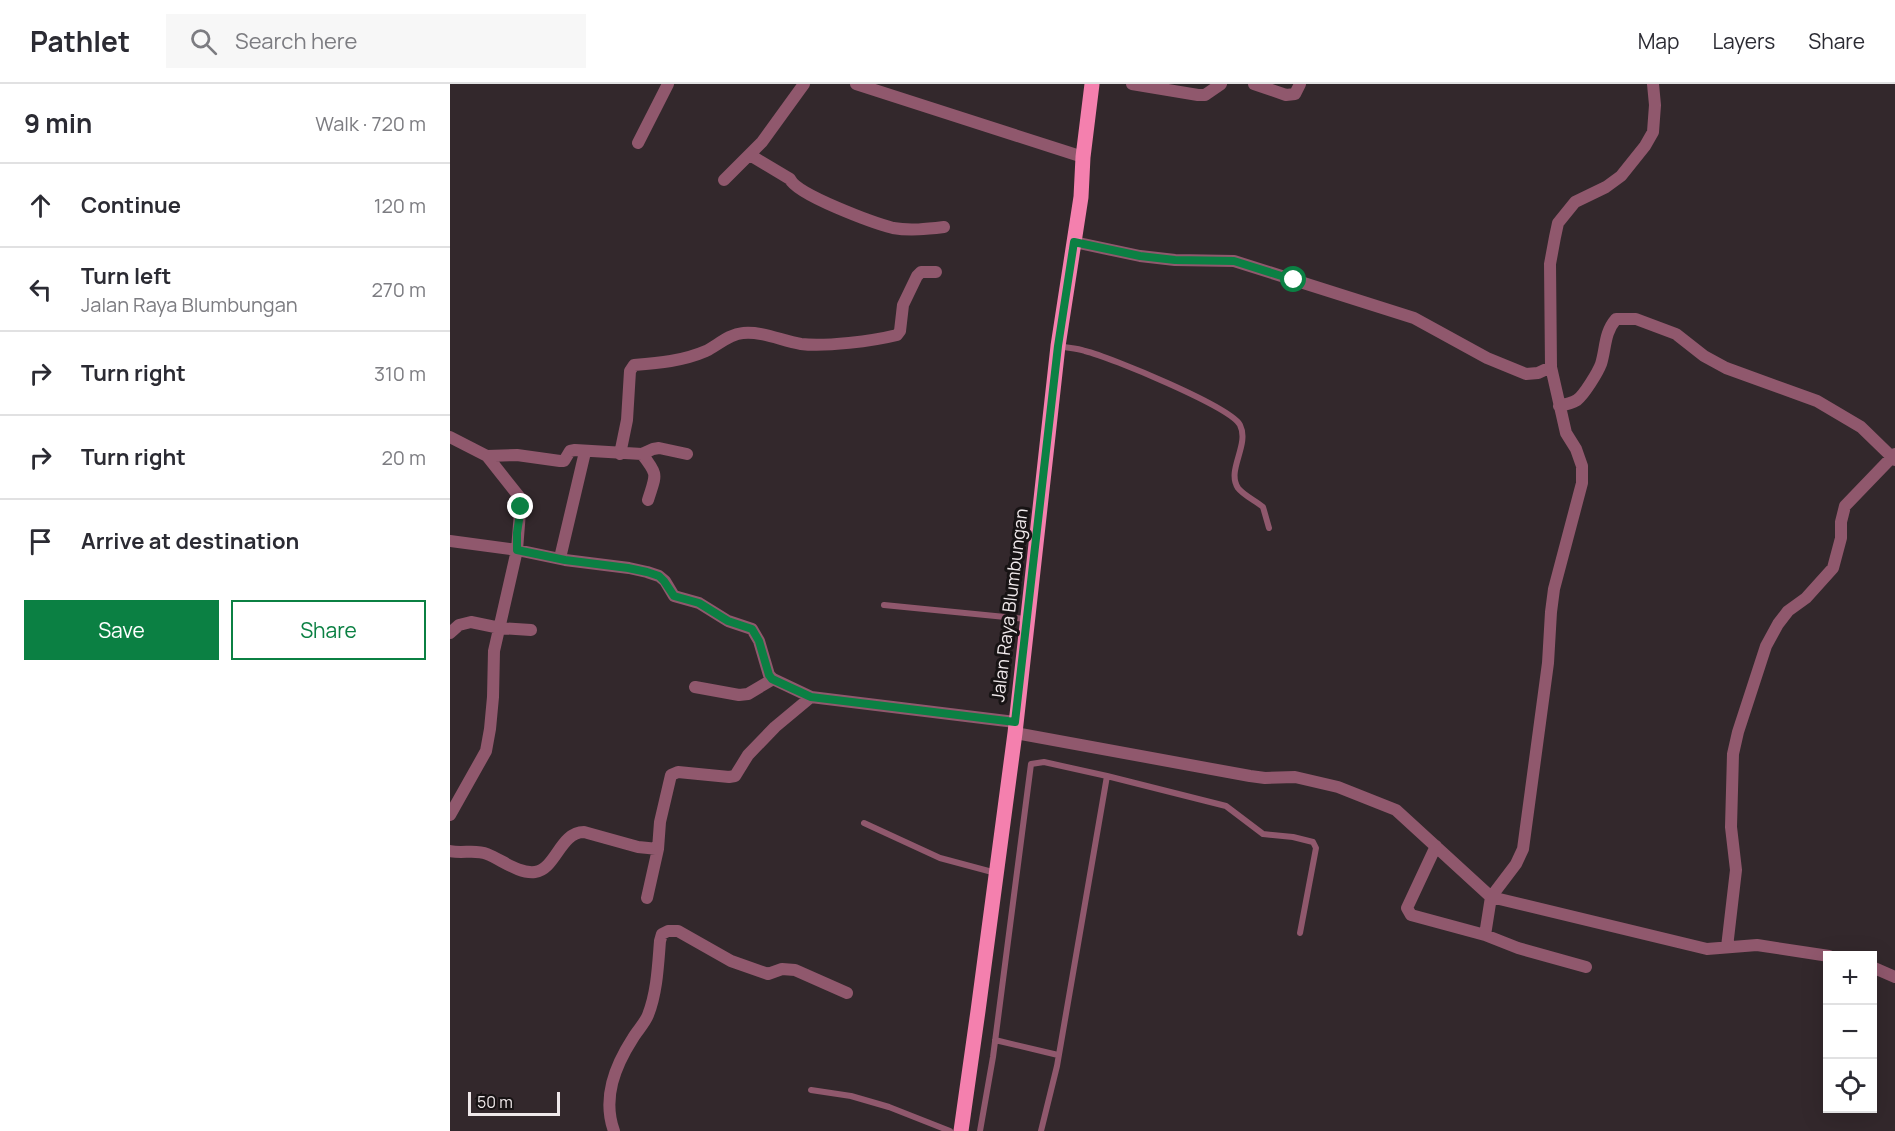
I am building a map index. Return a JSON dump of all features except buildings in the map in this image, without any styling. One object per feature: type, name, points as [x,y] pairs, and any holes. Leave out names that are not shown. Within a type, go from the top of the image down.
[{"type":"main road","name":"Jalan Raya Blumbungan","points":[[960,1131],[997,873],[1058,346],[1081,197],[1083,157],[1092,84]]},
{"type":"street","points":[[638,143],[668,84]]},
{"type":"street","points":[[724,180],[762,142],[804,84]]},
{"type":"street","points":[[856,84],[1083,157]]},
{"type":"street","points":[[1132,84],[1198,95],[1205,94],[1221,84]]},
{"type":"street","points":[[1254,84],[1286,95],[1295,94],[1300,84]]},
{"type":"street","points":[[1485,935],[1491,897],[1520,858],[1523,849],[1548,663],[1554,589],[1582,483],[1582,466],[1576,449],[1566,433],[1551,367],[1550,264],[1558,224],[1575,202],[1606,187],[1621,176],[1646,146],[1653,132],[1655,105],[1653,84]]},
{"type":"street","points":[[750,155],[790,179],[791,183],[837,209],[893,228],[912,230],[944,227]]},
{"type":"street","points":[[1074,242],[1140,256],[1175,260],[1234,261],[1414,318],[1487,358],[1526,374],[1539,373],[1551,367]]},
{"type":"street","points":[[621,454],[627,420],[630,371],[634,365],[672,362],[705,351],[726,338],[742,333],[802,344],[855,342],[897,335],[900,331],[903,305],[917,276],[921,272],[936,272]]},
{"type":"street","points":[[1559,406],[1578,399],[1588,386],[1600,366],[1606,336],[1616,319],[1636,319],[1676,334],[1704,356],[1726,368],[1817,401],[1861,427],[1894,457],[1845,506],[1841,522],[1841,538],[1833,568],[1821,584],[1788,611],[1778,624],[1763,654],[1733,754],[1731,827],[1736,870],[1726,946]]},
{"type":"street","points":[[450,437],[487,456],[521,498],[517,550],[492,665],[493,697],[486,752],[450,815]]},
{"type":"street","points":[[487,456],[518,455],[560,461],[567,458],[570,451],[642,454],[659,448],[687,454]]},
{"type":"street","points":[[560,558],[585,452]]},
{"type":"street","points":[[642,454],[656,476],[648,500]]},
{"type":"street","points":[[450,541],[628,568],[659,576],[674,596],[699,603],[728,621],[752,629],[759,641],[772,679],[811,697],[1015,727],[1250,776],[1294,777],[1338,787],[1396,810],[1491,897],[1707,949],[1757,945],[1823,955]]},
{"type":"street","points":[[450,633],[459,625],[471,622],[500,628],[531,630]]},
{"type":"street","points":[[695,687],[739,695],[748,694],[772,679]]},
{"type":"street","points":[[647,898],[671,775],[678,772],[735,776],[748,755],[775,727],[811,697]]},
{"type":"street","points":[[450,851],[486,854],[527,872],[536,872],[548,864],[566,841],[577,832],[638,847],[658,849]]},
{"type":"street","points":[[1436,846],[1407,908],[1411,915],[1485,935],[1518,948],[1586,967]]},
{"type":"street","points":[[614,1131],[609,1117],[608,1103],[616,1068],[648,1017],[655,989],[662,934],[668,931],[678,931],[731,961],[768,974],[782,969],[795,970],[847,993]]},
{"type":"street","points":[[1877,969],[1895,977]]},
{"type":"lane","points":[[1058,346],[1085,351],[1170,384],[1234,417],[1242,429],[1243,436],[1235,472],[1236,484],[1240,490],[1263,507],[1269,528]]},
{"type":"lane","points":[[884,605],[1026,620]]},
{"type":"lane","points":[[980,1131],[995,1040],[1031,764],[1044,762],[1226,806],[1263,834],[1313,842],[1316,848],[1300,933]]},
{"type":"lane","points":[[1041,1131],[1058,1055],[1107,776]]},
{"type":"lane","points":[[864,823],[940,858],[997,873]]},
{"type":"lane","points":[[995,1040],[1058,1055]]},
{"type":"lane","points":[[811,1090],[851,1096],[889,1107],[950,1131]]},
{"type":"route","points":[[521,507],[517,550],[565,560],[628,568],[659,576],[674,596],[699,603],[728,621],[752,629],[759,641],[769,675],[772,679],[797,691],[811,697],[1015,722],[1058,346],[1074,242],[1140,256],[1175,260],[1234,261],[1294,280]]}]
